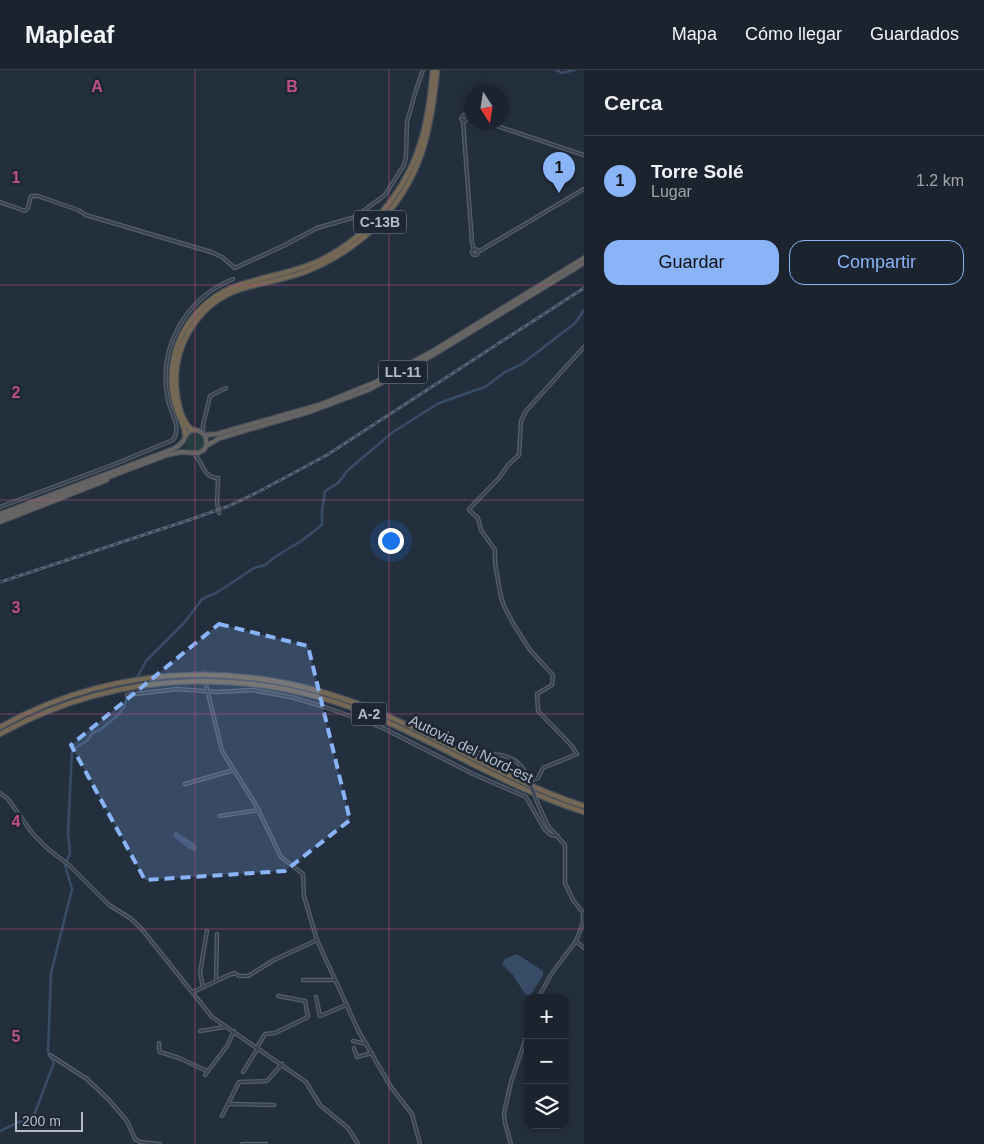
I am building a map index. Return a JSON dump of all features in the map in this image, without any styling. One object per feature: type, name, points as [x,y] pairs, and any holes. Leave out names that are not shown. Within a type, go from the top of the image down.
[{"type":"highway","name":"C-13B","points":[[185,434],[185,428],[174,401],[172,371],[176,350],[188,324],[204,305],[225,291],[312,264],[340,248],[370,225],[394,196],[416,156],[426,120],[433,70]]},
{"type":"highway","name":"C-13B","points":[[194,430],[187,424],[181,410],[176,382],[180,352],[192,326],[208,308],[229,294],[248,287],[295,276],[329,261],[355,244],[384,218],[410,180],[424,148],[431,122],[437,70]]},
{"type":"highway","name":"LL-11","points":[[204,434],[223,433],[304,410],[376,382],[416,361],[584,258]]},
{"type":"highway","name":"LL-11","points":[[194,454],[220,438],[328,406],[380,384],[433,355],[584,263]]},
{"type":"highway","points":[[0,514],[171,450],[182,442],[185,434],[194,430],[204,434],[205,448]]},
{"type":"highway","points":[[182,442],[184,449],[188,452]]},
{"type":"highway","points":[[0,520],[175,453],[188,452],[194,454]]},
{"type":"highway","name":"Autovia del Nord-est","points":[[0,726],[65,698],[140,679],[202,674],[242,676],[278,681],[325,692],[380,713],[508,776],[584,806]]},
{"type":"highway","name":"Autovia del Nord-est","points":[[0,735],[45,712],[77,700],[136,686],[184,681],[229,681],[274,686],[339,703],[380,719],[517,786],[584,812]]},
{"type":"street","points":[[0,202],[25,211],[28,208],[31,196],[38,196],[78,210],[86,215],[211,252],[222,257],[235,268],[317,228],[355,217],[382,198],[395,182],[404,166],[407,122],[417,84],[423,70]]},
{"type":"street","points":[[464,116],[461,118],[463,121],[474,250],[472,252],[474,254],[477,254],[584,189]]},
{"type":"street","points":[[509,130],[584,155]]},
{"type":"street","points":[[474,250],[476,249],[478,252]]},
{"type":"street","points":[[0,507],[173,440],[177,434],[177,428],[168,402],[166,379],[166,367],[171,343],[183,318],[197,302],[217,286],[233,279]]},
{"type":"street","points":[[540,994],[552,973],[576,941],[584,923],[583,913],[574,902],[566,885],[566,848],[548,826],[538,804],[527,776],[522,767],[512,758],[504,755],[477,753],[490,761],[533,780],[538,778],[543,768],[576,756],[576,752],[538,710],[538,694],[552,686],[554,676],[530,650],[503,604],[495,563],[495,550],[481,530],[478,518],[470,512],[469,508],[519,455],[521,424],[526,411],[584,347]]},
{"type":"street","points":[[204,434],[203,425],[210,396],[226,388]]},
{"type":"street","points":[[194,430],[203,425]]},
{"type":"street","points":[[201,463],[201,455],[205,448]]},
{"type":"street","points":[[194,454],[208,475],[218,478],[217,500],[219,513]]},
{"type":"street","points":[[206,685],[206,692],[221,748],[259,810],[281,855],[303,874],[304,896],[317,940],[366,1044],[391,1087],[412,1114],[420,1144]]},
{"type":"street","points":[[128,695],[177,689],[195,689],[206,692],[252,690],[319,704],[387,730],[472,774],[526,797],[545,830],[551,835],[558,836]]},
{"type":"street","points":[[185,784],[234,770]]},
{"type":"street","points":[[0,793],[8,799],[35,836],[67,864],[103,900],[138,924],[212,1017],[308,1083],[320,1105],[348,1128],[358,1144]]},
{"type":"street","points":[[220,816],[259,810]]},
{"type":"street","points":[[203,987],[200,972],[206,931]]},
{"type":"street","points":[[216,980],[217,934]]},
{"type":"street","points":[[193,992],[235,973],[239,976],[248,976],[274,960],[317,940]]},
{"type":"street","points":[[576,941],[584,948]]},
{"type":"street","points":[[302,980],[335,980]]},
{"type":"street","points":[[243,1072],[265,1034],[275,1033],[308,1017],[305,1001],[278,996]]},
{"type":"street","points":[[316,997],[320,1016],[346,1005]]},
{"type":"street","points":[[200,1031],[225,1026]]},
{"type":"street","points":[[204,1075],[228,1044],[234,1031]]},
{"type":"street","points":[[511,1144],[504,1113],[511,1082],[526,1039]]},
{"type":"street","points":[[354,1041],[366,1044]]},
{"type":"street","points":[[159,1043],[160,1052],[208,1071]]},
{"type":"street","points":[[354,1048],[357,1057],[372,1053]]},
{"type":"street","points":[[50,1055],[87,1079],[111,1102],[128,1122],[135,1140],[160,1144]]},
{"type":"street","points":[[222,1116],[239,1082],[267,1081],[282,1064]]},
{"type":"street","points":[[228,1103],[274,1105]]},
{"type":"street","points":[[242,1144],[266,1144]]},
{"type":"highlighted area","points":[[219,624],[308,646],[350,820],[285,871],[145,880],[71,745]]},
{"type":"green space","points":[[195,432],[202,435],[205,442],[202,449],[195,452],[188,449],[185,442],[188,435]]},
{"type":"water","points":[[175,831],[195,844],[197,847],[195,851],[189,849],[173,836]]},
{"type":"water","points":[[517,954],[543,971],[543,975],[531,994],[525,994],[513,975],[502,964],[505,959]]},
{"type":"waterway","points":[[556,70],[562,73],[575,70]]},
{"type":"waterway","points":[[0,1131],[34,1115],[54,1063],[48,1052],[51,973],[72,889],[65,865],[70,853],[68,832],[72,750],[88,740],[92,733],[100,730],[118,715],[125,706],[126,699],[146,661],[184,623],[202,599],[216,593],[254,568],[265,565],[322,525],[325,491],[338,483],[348,470],[393,432],[439,403],[485,387],[505,372],[522,364],[575,323],[584,310]]},
{"type":"tunnel","points":[[203,669],[205,680]]},
{"type":"railway","points":[[0,582],[189,520],[229,506],[258,492],[327,455],[584,288]]},
{"type":"place","name":"Torre Solé","points":[[559,193]]}]
